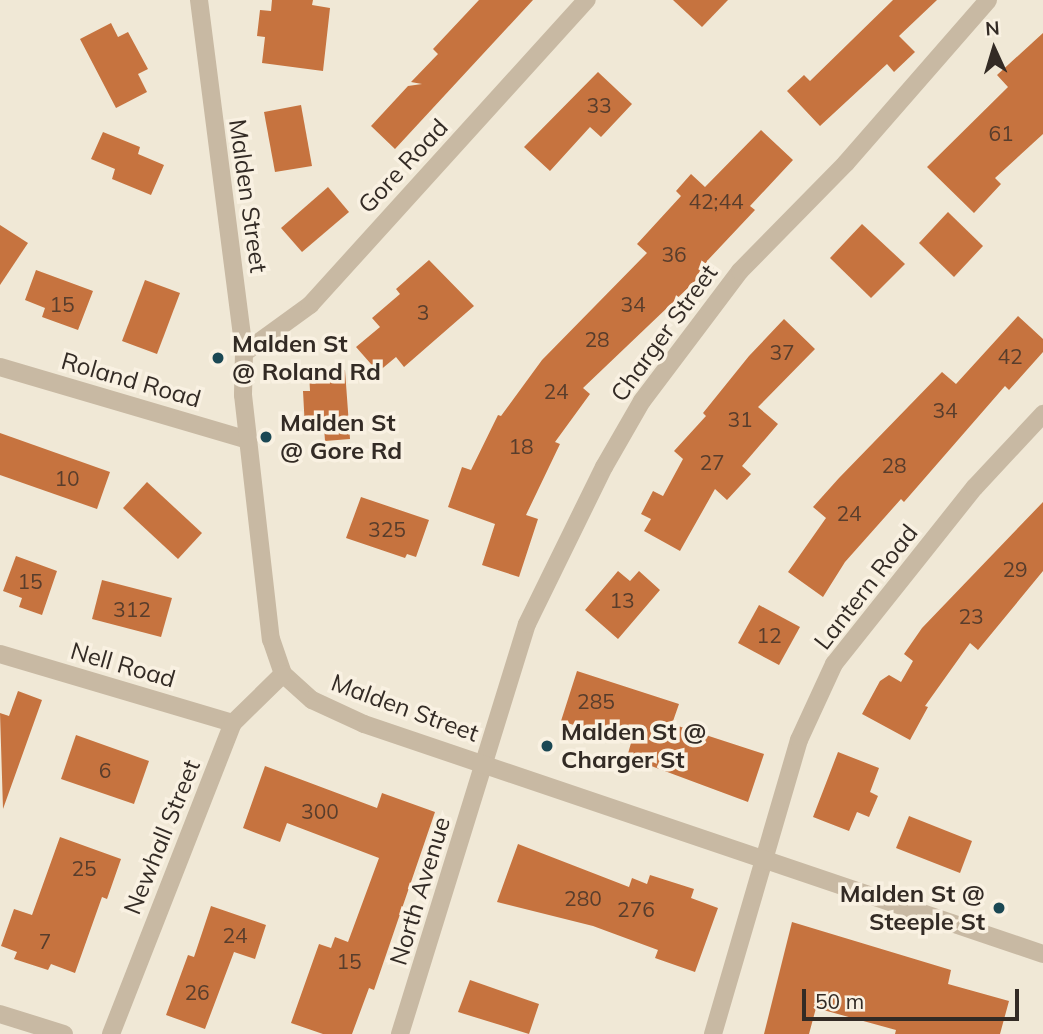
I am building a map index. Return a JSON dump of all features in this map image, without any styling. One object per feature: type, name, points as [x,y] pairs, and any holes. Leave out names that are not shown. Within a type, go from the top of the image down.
[{"type":"street","name":"Malden Street","points":[[199,0],[244,353],[248,440],[271,639],[283,674],[312,701],[333,712],[1043,954]]},
{"type":"street","name":"Gore Road","points":[[244,353],[310,306],[587,0]]},
{"type":"street","name":"Charger Street","points":[[486,762],[527,624],[604,467],[642,401],[760,247],[846,163],[988,0]]},
{"type":"street","name":"Roland Road","points":[[0,368],[248,440]]},
{"type":"street","name":"Lantern Road","points":[[713,1034],[799,740],[834,664],[975,487],[1043,414]]},
{"type":"street","name":"Nell Road","points":[[0,654],[233,723]]},
{"type":"street","name":"Newhall Street","points":[[111,1034],[233,723],[283,674]]},
{"type":"street","name":"North Avenue","points":[[400,1034],[486,762]]},
{"type":"street","points":[[0,1014],[64,1034]]},
{"type":"building","points":[[272,0],[313,0],[312,5],[330,8],[323,71],[262,63],[265,37],[257,36],[260,10],[271,11]]},
{"type":"building","points":[[479,0],[533,0],[395,149],[371,126],[408,86],[422,84],[411,82],[438,54],[433,49]]},
{"type":"building","points":[[673,0],[728,0],[702,27]]},
{"type":"building","points":[[893,0],[937,0],[899,36],[915,52],[894,72],[887,64],[820,126],[787,91],[804,75],[810,81]]},
{"type":"building","points":[[111,23],[118,37],[128,32],[148,69],[138,74],[147,92],[116,108],[80,39]]},
{"type":"building","points":[[1043,33],[1043,134],[995,178],[1001,184],[974,213],[927,167],[1008,87],[997,75]]},
{"type":"building","points":[[598,72],[632,104],[601,137],[590,127],[550,171],[524,147]]},
{"type":"building","points":[[301,105],[312,166],[275,172],[264,112]]},
{"type":"building","points":[[761,130],[793,160],[750,206],[755,210],[707,261],[712,265],[583,388],[590,394],[555,442],[560,444],[526,515],[538,519],[519,577],[482,565],[495,524],[448,507],[462,467],[471,470],[498,415],[501,416],[542,360],[647,253],[637,244],[681,196],[676,191],[691,174],[705,187]]},
{"type":"building","points":[[103,132],[140,147],[138,154],[164,165],[151,195],[112,179],[115,169],[91,159]]},
{"type":"building","points":[[328,187],[349,212],[302,252],[281,228]]},
{"type":"building","points":[[948,212],[983,246],[954,277],[919,243]]},
{"type":"building","points":[[862,224],[905,264],[871,298],[830,258]]},
{"type":"building","points":[[0,225],[28,243],[0,285]]},
{"type":"building","points":[[429,260],[474,306],[404,367],[396,357],[378,372],[356,347],[380,327],[372,318],[400,294],[396,289]]},
{"type":"building","points":[[36,270],[93,291],[78,330],[42,317],[45,308],[25,300]]},
{"type":"building","points":[[145,280],[180,293],[157,354],[122,341]]},
{"type":"building","points":[[1018,316],[1043,339],[1043,352],[1009,390],[1005,386],[904,502],[901,499],[845,562],[823,597],[788,572],[826,518],[813,507],[839,478],[942,372],[956,384]]},
{"type":"building","points":[[784,319],[815,349],[758,407],[778,424],[742,466],[751,474],[727,500],[715,489],[680,551],[644,531],[651,519],[641,514],[653,491],[663,496],[683,459],[674,451],[706,416],[703,413],[749,356]]},
{"type":"building","points":[[345,370],[350,439],[325,441],[324,427],[305,429],[303,391],[310,391],[309,372]]},
{"type":"building","points":[[0,433],[110,472],[97,509],[0,475]]},
{"type":"building","points":[[147,482],[202,533],[178,559],[123,508]]},
{"type":"building","points":[[361,497],[429,520],[416,557],[407,554],[405,558],[346,538]]},
{"type":"building","points":[[1043,502],[1043,571],[978,650],[970,643],[925,706],[928,707],[910,740],[862,714],[880,681],[889,675],[901,682],[913,661],[904,654],[922,628]]},
{"type":"building","points":[[16,556],[57,571],[42,615],[19,607],[22,598],[3,591]]},
{"type":"building","points":[[618,571],[630,581],[639,571],[660,590],[618,639],[585,610]]},
{"type":"building","points":[[102,580],[172,598],[161,637],[92,619]]},
{"type":"building","points":[[759,605],[800,627],[779,665],[738,643]]},
{"type":"building","points":[[577,671],[679,704],[672,724],[764,754],[748,802],[627,757],[631,743],[561,721]]},
{"type":"building","points":[[18,691],[42,700],[3,809],[0,713],[9,716]]},
{"type":"building","points":[[76,735],[149,761],[134,804],[61,779]]},
{"type":"building","points":[[838,752],[879,768],[870,792],[878,796],[869,817],[857,812],[849,831],[813,817]]},
{"type":"building","points":[[265,766],[377,808],[382,793],[435,812],[374,990],[369,988],[352,1034],[323,1034],[291,1023],[319,944],[331,948],[335,937],[348,942],[379,858],[287,823],[280,842],[243,828]]},
{"type":"building","points":[[909,816],[972,841],[960,873],[896,848]]},
{"type":"building","points":[[60,837],[121,859],[107,899],[102,897],[75,973],[51,964],[48,970],[14,959],[17,952],[1,946],[14,909],[32,915]]},
{"type":"building","points":[[518,844],[629,887],[632,878],[647,884],[650,875],[694,889],[691,898],[718,908],[695,972],[655,958],[658,950],[593,926],[497,902]]},
{"type":"building","points":[[211,906],[266,925],[255,959],[234,952],[205,1029],[166,1015],[188,955],[194,957]]},
{"type":"building","points":[[792,922],[951,970],[948,984],[1009,1001],[1000,1034],[895,1034],[896,1030],[816,1008],[809,1034],[764,1034]]},
{"type":"building","points":[[470,980],[539,1004],[529,1034],[458,1012]]},
{"type":"place","name":"Malden St @ Roland Rd","points":[[218,358]]},
{"type":"place","name":"Malden St @ Gore Rd","points":[[266,437]]},
{"type":"place","name":"Malden St @ Charger St","points":[[547,746]]},
{"type":"place","name":"Malden St @ Steeple St","points":[[999,908]]}]
